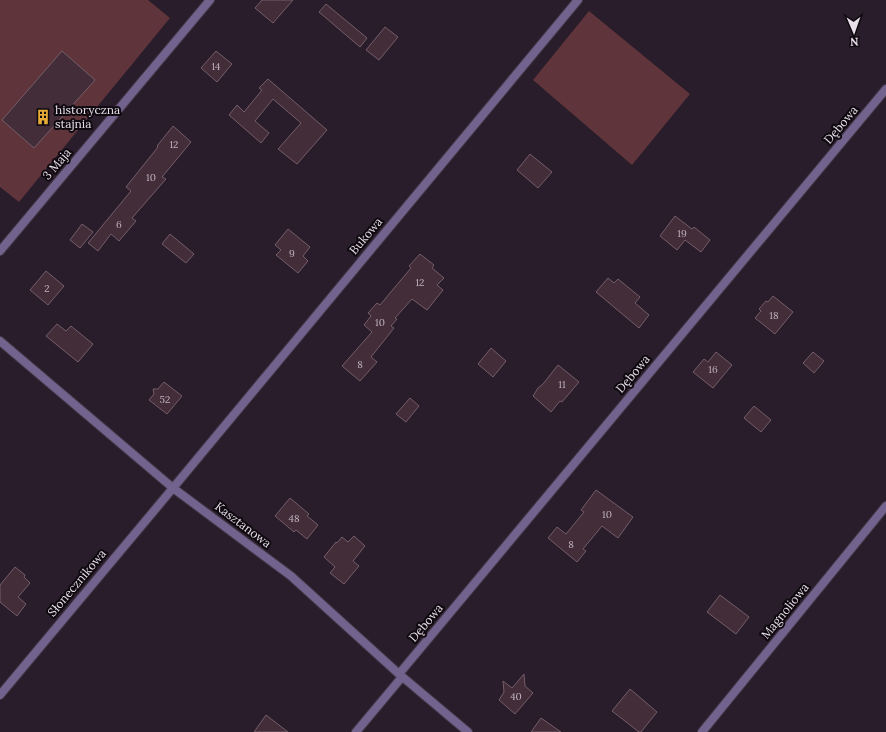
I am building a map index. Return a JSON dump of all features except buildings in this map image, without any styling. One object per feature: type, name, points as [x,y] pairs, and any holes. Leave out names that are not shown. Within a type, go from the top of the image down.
[{"type":"street","name":"3 Maja","points":[[0,251],[210,0]]},
{"type":"street","name":"Bukowa","points":[[173,488],[578,0]]},
{"type":"street","name":"Dębowa","points":[[356,732],[886,89]]},
{"type":"street","name":"Kasztanowa","points":[[0,341],[173,488],[291,576],[401,676],[468,732]]},
{"type":"street","name":"Słonecznikowa","points":[[0,694],[173,488]]},
{"type":"street","name":"Magnoliowa","points":[[702,732],[886,506]]},
{"type":"shaded area","points":[[0,0],[148,0],[170,18],[19,202],[0,187]]},
{"type":"shaded area","points":[[589,11],[690,94],[632,165],[533,80]]},
{"type":"place","name":"historyczna stajnia","points":[[43,117]]}]
